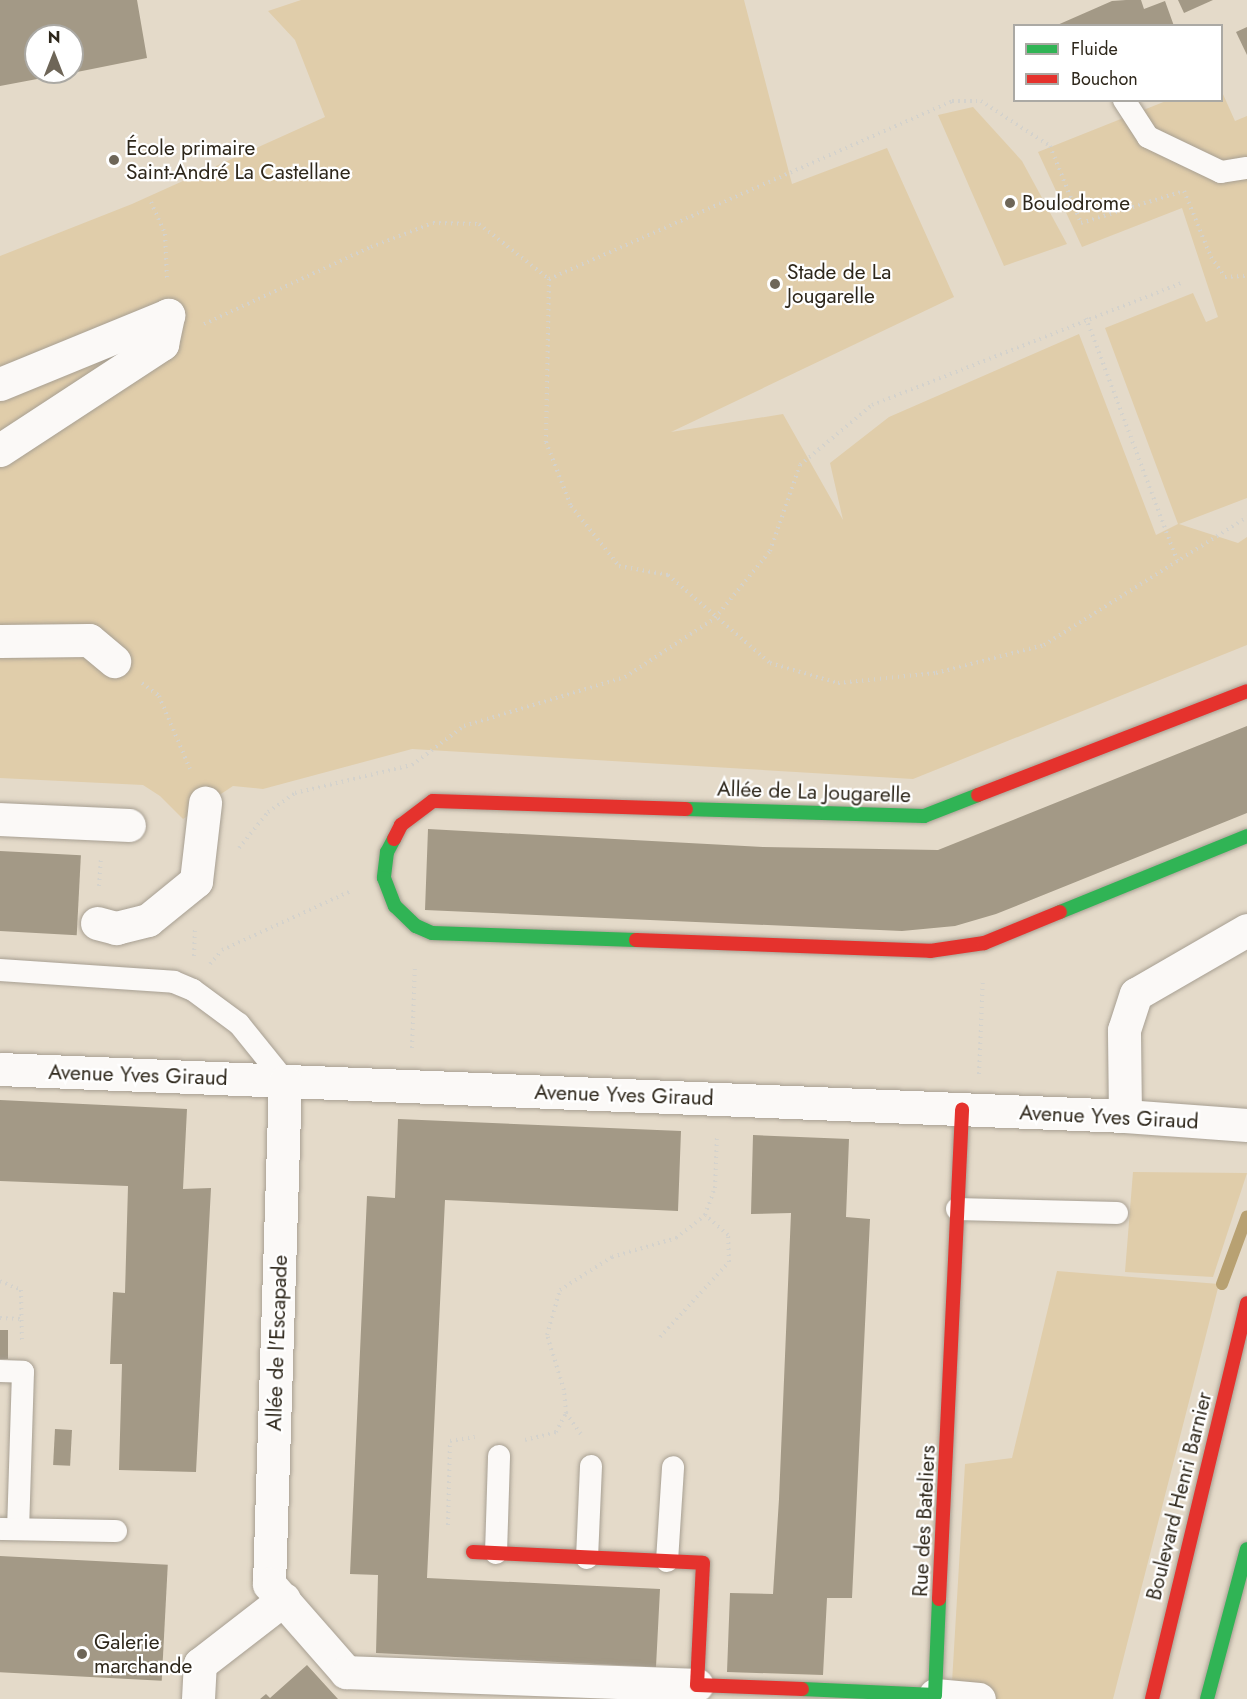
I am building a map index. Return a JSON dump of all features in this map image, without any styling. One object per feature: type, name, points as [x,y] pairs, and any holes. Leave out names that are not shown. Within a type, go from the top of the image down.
[{"type":"street","points":[[0,384],[165,329]]},
{"type":"street","points":[[0,450],[165,329]]},
{"type":"street","points":[[0,641],[89,640],[114,661]]},
{"type":"street","name":"Allée de La Jougarelle","points":[[385,871],[387,852],[401,825],[433,801],[924,816],[1247,691]]},
{"type":"street","points":[[97,923],[116,928],[148,920],[196,881],[205,803]]},
{"type":"street","points":[[0,819],[129,825]]},
{"type":"street","points":[[385,871],[395,906],[416,926],[432,933],[930,951],[984,943],[1247,837]]},
{"type":"street","points":[[1125,1116],[1124,1030],[1137,994],[1247,930]]},
{"type":"street","name":"Avenue Yves Giraud","points":[[0,1069],[1125,1116],[1247,1125]]},
{"type":"street","name":"Allée de l'Escapade","points":[[285,1081],[268,1584],[284,1599],[346,1672],[698,1685]]},
{"type":"street","name":"Rue des Bateliers","points":[[935,1695],[957,1209],[970,1110]]},
{"type":"street","name":"Boulevard Henri Barnier","points":[[1152,1699],[1247,1303]]},
{"type":"street","points":[[1207,1699],[1247,1549]]},
{"type":"street","points":[[473,1552],[703,1563],[698,1685],[935,1695],[979,1699]]},
{"type":"street","points":[[198,1699],[200,1664],[284,1599]]},
{"type":"lane","points":[[1125,102],[1148,137],[1221,172],[1247,168]]},
{"type":"lane","points":[[0,970],[163,981],[193,990],[239,1024],[285,1081]]},
{"type":"lane","points":[[957,1209],[1117,1214]]},
{"type":"lane","points":[[0,1371],[23,1372],[9,1529],[116,1531]]},
{"type":"lane","points":[[496,1553],[500,1456]]},
{"type":"lane","points":[[587,1558],[591,1466]]},
{"type":"lane","points":[[667,1561],[673,1467]]},
{"type":"path","points":[[549,279],[952,101],[981,101],[1050,146],[1081,223],[1184,191],[1211,257],[1225,277],[1247,276]]},
{"type":"path","points":[[151,202],[165,234],[165,329],[433,223],[479,224],[549,279]]},
{"type":"path","points":[[549,279],[546,441],[571,506],[619,566],[668,575],[715,618],[770,663],[838,683],[936,673],[1044,645],[1247,517]]},
{"type":"path","points":[[193,990],[196,881],[242,846],[268,812],[295,793],[412,765],[464,726],[626,677],[715,618],[770,551],[800,465],[872,405],[1086,318],[1182,283]]},
{"type":"path","points":[[1086,318],[1177,560]]},
{"type":"path","points":[[114,661],[159,696],[205,803]]},
{"type":"path","points":[[193,990],[222,950],[318,909],[385,871]]},
{"type":"path","points":[[411,1086],[416,926]]},
{"type":"path","points":[[970,1110],[984,943]]},
{"type":"path","points":[[518,1440],[530,1440],[556,1432],[566,1413],[564,1390],[547,1335],[560,1290],[612,1257],[676,1238],[705,1215],[715,1188],[718,1100]]},
{"type":"path","points":[[660,1336],[729,1262],[728,1235],[705,1215]]},
{"type":"path","points":[[0,1281],[21,1290],[23,1372]]},
{"type":"path","points":[[0,1318],[21,1319]]},
{"type":"path","points":[[473,1552],[447,1550],[450,1440],[483,1437]]},
{"type":"shaded area","points":[[301,0],[744,0],[792,184],[887,148],[954,297],[671,432],[783,414],[843,520],[830,463],[889,417],[1079,334],[1156,535],[1178,524],[1105,328],[1193,293],[1206,322],[1218,317],[1182,208],[1082,247],[1038,152],[1163,102],[1223,102],[1223,94],[1235,121],[1247,116],[1247,498],[1179,524],[1238,543],[1247,537],[1247,645],[913,779],[412,749],[263,789],[233,786],[183,819],[160,796],[143,785],[0,778],[0,256],[132,204],[325,117],[295,40],[268,11]]},
{"type":"shaded area","name":"Boulodrome","points":[[973,107],[1022,161],[1067,244],[1004,266],[938,115]]},
{"type":"shaded area","points":[[1133,1172],[1247,1173],[1213,1277],[1125,1272]]},
{"type":"shaded area","points":[[1057,1271],[1219,1284],[1113,1699],[951,1699],[965,1464],[1012,1458]]},
{"type":"building","points":[[0,0],[137,0],[147,58],[84,71],[84,24],[24,24],[24,81],[0,86]]},
{"type":"building","points":[[1141,0],[1144,9],[1165,1],[1173,24],[1060,24],[1112,1]]},
{"type":"building","points":[[1178,0],[1213,0],[1184,13]]},
{"type":"building","points":[[1247,27],[1247,55],[1236,32]]},
{"type":"building","points":[[1247,726],[1247,813],[996,914],[955,926],[902,931],[425,910],[428,829],[763,847],[938,850]]},
{"type":"building","points":[[0,851],[81,855],[77,935],[0,931]]},
{"type":"building","points":[[0,1100],[187,1109],[183,1189],[211,1188],[196,1472],[119,1470],[122,1364],[110,1364],[113,1292],[125,1293],[128,1186],[0,1181]]},
{"type":"building","points":[[398,1119],[681,1131],[678,1211],[445,1200],[427,1578],[660,1589],[656,1667],[376,1653],[378,1575],[350,1574],[367,1196],[395,1198]]},
{"type":"building","points":[[753,1135],[849,1139],[846,1217],[870,1219],[852,1598],[827,1598],[823,1675],[727,1672],[730,1593],[773,1594],[779,1499],[791,1213],[751,1214]]},
{"type":"building","points":[[0,1330],[8,1330],[8,1359],[0,1359]]},
{"type":"building","points":[[55,1429],[72,1430],[70,1466],[53,1465]]},
{"type":"building","points":[[0,1556],[168,1565],[162,1681],[0,1672]]},
{"type":"building","points":[[307,1665],[338,1699],[260,1699],[266,1694],[270,1698]]},
{"type":"waterway","points":[[1222,1284],[1247,1216]]},
{"type":"traffic: fast","points":[[686,809],[924,816],[978,795]]},
{"type":"traffic: fast","points":[[1060,912],[1247,836]]},
{"type":"traffic: fast","points":[[394,839],[387,852],[384,878],[395,906],[416,926],[432,933],[636,940]]},
{"type":"traffic: fast","points":[[1207,1699],[1247,1549]]},
{"type":"traffic: fast","points":[[802,1689],[935,1695],[939,1599]]},
{"type":"traffic: jam","points":[[978,795],[1247,691]]},
{"type":"traffic: jam","points":[[394,839],[401,825],[433,801],[686,809]]},
{"type":"traffic: jam","points":[[636,940],[930,951],[984,943],[1060,912]]},
{"type":"traffic: jam","points":[[939,1599],[962,1110]]},
{"type":"traffic: jam","points":[[1152,1699],[1247,1303]]},
{"type":"traffic: jam","points":[[473,1552],[703,1563],[697,1685],[802,1689]]},
{"type":"place","name":"École primaire Saint-André La Castellane","points":[[114,160]]},
{"type":"place","name":"Boulodrome","points":[[1010,203]]},
{"type":"place","name":"Stade de La Jougarelle","points":[[775,284]]},
{"type":"place","name":"Galerie marchande","points":[[82,1654]]}]
